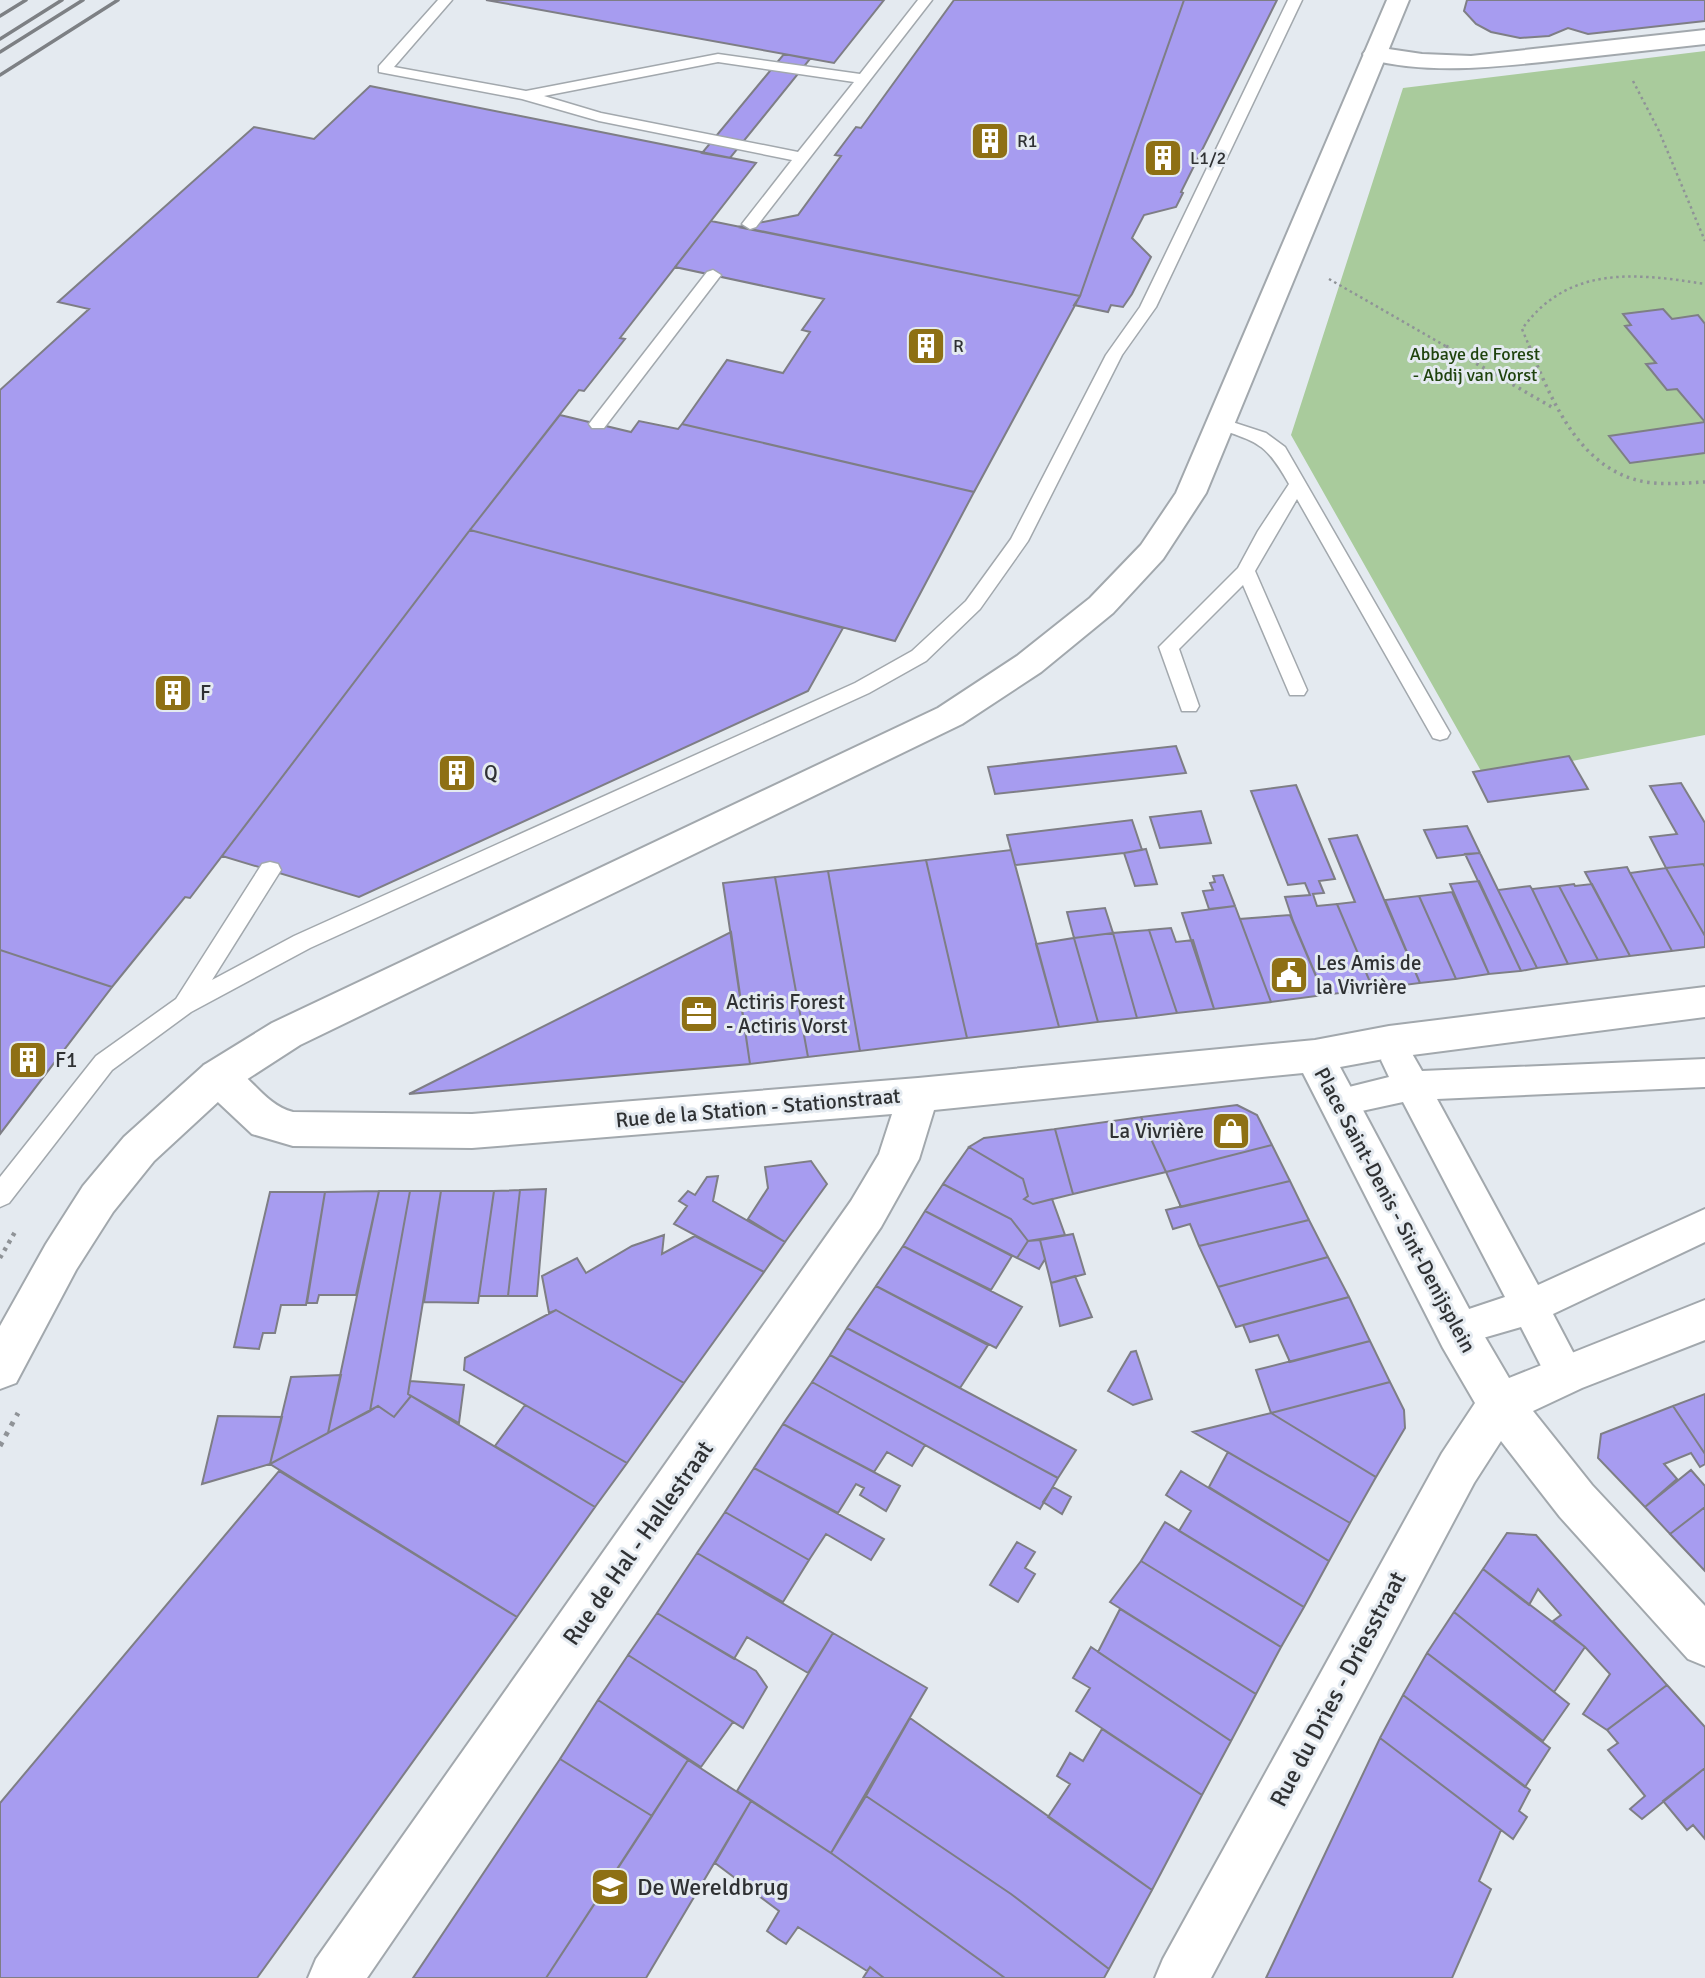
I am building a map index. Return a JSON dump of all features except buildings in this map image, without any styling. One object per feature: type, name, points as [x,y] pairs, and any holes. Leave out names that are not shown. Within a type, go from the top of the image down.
[{"type":"street","points":[[0,1370],[61,1257],[98,1199],[139,1149],[219,1077],[286,1034],[950,716],[1006,682],[1072,634],[1148,558],[1191,493],[1398,0]]},
{"type":"street","points":[[1380,43],[1422,61],[1471,63],[1705,37]]},
{"type":"street","name":"Place Saint-Denis - Sint-Denijsplein","points":[[1705,1002],[1389,1042],[1314,1056],[1446,1310],[1500,1404],[1576,1501],[1705,1642]]},
{"type":"street","name":"Rue de la Station - Stationstraat","points":[[219,1077],[266,1122],[293,1129],[472,1131],[918,1095],[1314,1056]]},
{"type":"street","points":[[1405,1073],[1555,1354]]},
{"type":"street","points":[[1357,1098],[1405,1073],[1705,1073]]},
{"type":"street","name":"Rue de Hal - Hallestraat","points":[[335,1978],[866,1214],[898,1159],[918,1095]]},
{"type":"street","points":[[1476,1323],[1530,1307],[1705,1225]]},
{"type":"street","points":[[1500,1404],[1566,1374],[1705,1320]]},
{"type":"street","name":"Rue du Dries - Driesstraat","points":[[1182,1978],[1458,1468],[1500,1404]]},
{"type":"lane","points":[[445,0],[384,69],[524,95],[599,117],[801,157]]},
{"type":"lane","points":[[750,224],[925,0]]},
{"type":"lane","points":[[0,1196],[104,1063],[183,1006],[302,942],[862,688],[919,656],[973,605],[1019,541],[1114,355],[1148,307],[1295,0]]},
{"type":"lane","points":[[524,95],[718,58],[863,79]]},
{"type":"lane","points":[[598,424],[713,275]]},
{"type":"lane","points":[[1220,423],[1259,437],[1279,450],[1440,733]]},
{"type":"lane","points":[[1189,706],[1169,647],[1246,571],[1266,531],[1298,484]]},
{"type":"lane","points":[[1246,571],[1297,690]]},
{"type":"lane","points":[[183,1006],[270,870]]},
{"type":"path","points":[[1607,47],[1623,65],[1653,119],[1705,242]]},
{"type":"path","points":[[1705,284],[1632,277],[1578,283],[1554,293],[1531,312],[1522,329],[1556,410],[1586,450],[1613,469],[1640,481],[1705,482]]},
{"type":"path","points":[[1329,279],[1556,410]]},
{"type":"green space","name":"Abbaye de Forest - Abdij van Vorst","points":[[1705,51],[1705,324],[1672,319],[1663,309],[1623,314],[1631,325],[1625,326],[1656,363],[1647,365],[1667,390],[1677,389],[1705,422],[1609,437],[1630,463],[1705,453],[1705,735],[1485,778],[1291,435],[1403,88]]},
{"type":"railway","points":[[0,16],[26,0]]},
{"type":"railway","points":[[0,39],[62,0]]},
{"type":"railway","points":[[0,52],[83,0]]},
{"type":"railway","points":[[0,75],[118,0]]},
{"type":"place","name":"R1","points":[[990,141]]},
{"type":"place","name":"L1/2","points":[[1163,158]]},
{"type":"place","name":"R","points":[[926,346]]},
{"type":"place","name":"F","points":[[173,693]]},
{"type":"place","name":"Q","points":[[457,773]]},
{"type":"place","name":"Les Amis de la Vivrière","points":[[1289,975]]},
{"type":"place","name":"Actiris Forest - Actiris Vorst","points":[[699,1014]]},
{"type":"place","name":"F1","points":[[28,1060]]},
{"type":"place","name":"La Vivrière","points":[[1231,1131]]},
{"type":"place","name":"De Wereldbrug","points":[[610,1887]]}]
